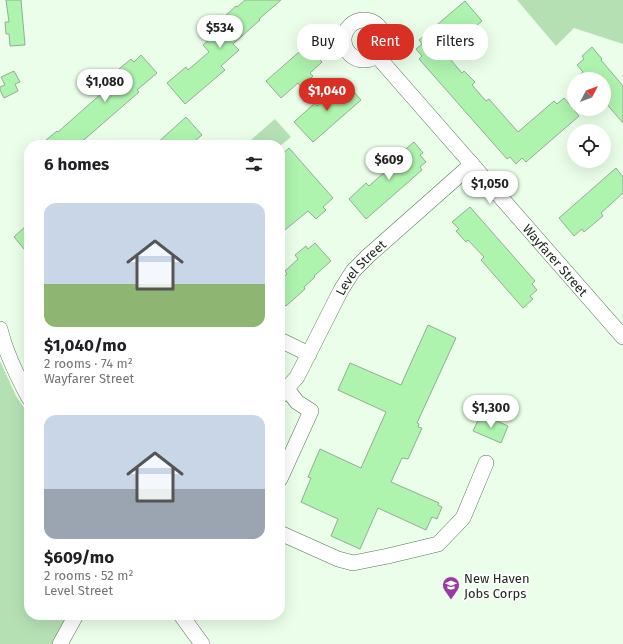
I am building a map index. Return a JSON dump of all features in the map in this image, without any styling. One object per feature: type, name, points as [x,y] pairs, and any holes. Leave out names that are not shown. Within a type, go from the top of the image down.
[{"type":"street","name":"Wayfarer Street","points":[[381,60],[623,337]]},
{"type":"street","name":"Level Street","points":[[285,391],[297,377],[341,290],[353,271],[472,164]]},
{"type":"street","points":[[0,329],[3,341],[24,388]]},
{"type":"street","points":[[285,342],[309,354]]},
{"type":"street","points":[[285,394],[311,411],[285,468]]},
{"type":"street","points":[[285,535],[338,559],[353,563],[438,544],[462,518],[486,463]]},
{"type":"street","points":[[60,644],[73,620]]},
{"type":"street","points":[[185,620],[202,644]]},
{"type":"green space","points":[[517,0],[623,0],[623,44],[574,28],[556,46]]},
{"type":"green space","points":[[275,119],[291,137],[285,142],[285,140],[251,140]]},
{"type":"green space","points":[[0,361],[16,396],[24,408],[24,620],[64,620],[52,644],[0,644]]},
{"type":"building","points":[[6,0],[21,0],[25,45],[10,46],[9,34],[6,34],[5,22],[9,22]]},
{"type":"building","points":[[245,0],[281,0],[233,44],[239,50],[221,66],[225,70],[185,104],[167,83],[186,67],[188,70],[209,52],[203,45],[228,24],[223,18]]},
{"type":"building","points":[[465,1],[482,21],[479,24],[438,24]]},
{"type":"building","points":[[422,44],[422,56],[416,49]]},
{"type":"building","points":[[592,47],[623,86],[623,123],[611,109],[611,72],[583,72],[577,65],[584,59],[582,56]]},
{"type":"building","points":[[297,54],[297,60],[320,60],[322,62],[310,73],[313,76],[301,87],[298,83],[281,98],[266,81]]},
{"type":"building","points":[[141,55],[157,73],[137,90],[139,92],[84,140],[46,140],[57,131],[58,132],[102,93],[99,91],[121,71],[119,69],[131,59],[134,62]]},
{"type":"building","points":[[422,56],[422,60],[451,60],[462,73],[464,71],[475,82],[472,85],[486,101],[489,99],[518,132],[554,101],[557,104],[564,98],[567,102],[567,116],[579,116],[570,124],[567,124],[567,126],[526,162],[522,158],[516,164],[510,157],[507,159],[419,59]]},
{"type":"building","points":[[14,71],[20,82],[15,84],[18,91],[4,98],[0,87],[5,85],[1,77]]},
{"type":"building","points":[[345,82],[361,100],[313,142],[294,122],[315,103],[317,106]]},
{"type":"building","points":[[186,117],[202,135],[196,140],[161,140]]},
{"type":"building","points":[[414,142],[423,153],[420,155],[426,162],[420,167],[422,170],[366,219],[349,199],[366,183],[369,186],[387,170],[385,167]]},
{"type":"building","points":[[289,148],[333,198],[323,207],[326,210],[316,219],[308,211],[285,230],[285,152]]},
{"type":"building","points":[[616,168],[623,177],[623,193],[601,213],[603,216],[584,232],[582,229],[574,236],[559,218]]},
{"type":"building","points":[[470,207],[535,281],[532,284],[537,290],[530,296],[533,299],[523,308],[481,260],[484,257],[468,240],[466,242],[456,231],[459,229],[452,222]]},
{"type":"building","points":[[24,228],[24,249],[14,237]]},
{"type":"building","points":[[315,243],[331,261],[314,276],[315,277],[304,287],[305,289],[286,306],[285,276],[287,274],[285,271],[298,259],[295,255],[306,246],[308,249]]},
{"type":"building","points":[[428,325],[456,338],[417,423],[419,424],[418,427],[422,428],[408,459],[402,458],[391,482],[439,503],[438,505],[442,507],[437,519],[432,517],[426,530],[378,508],[360,549],[331,536],[338,519],[301,502],[311,478],[308,477],[320,449],[361,468],[386,412],[338,390],[350,363],[401,385]]},
{"type":"building","points":[[481,414],[508,426],[501,443],[473,431]]},
{"type":"place","name":"New Haven Jobs Corps","points":[[451,600]]}]
